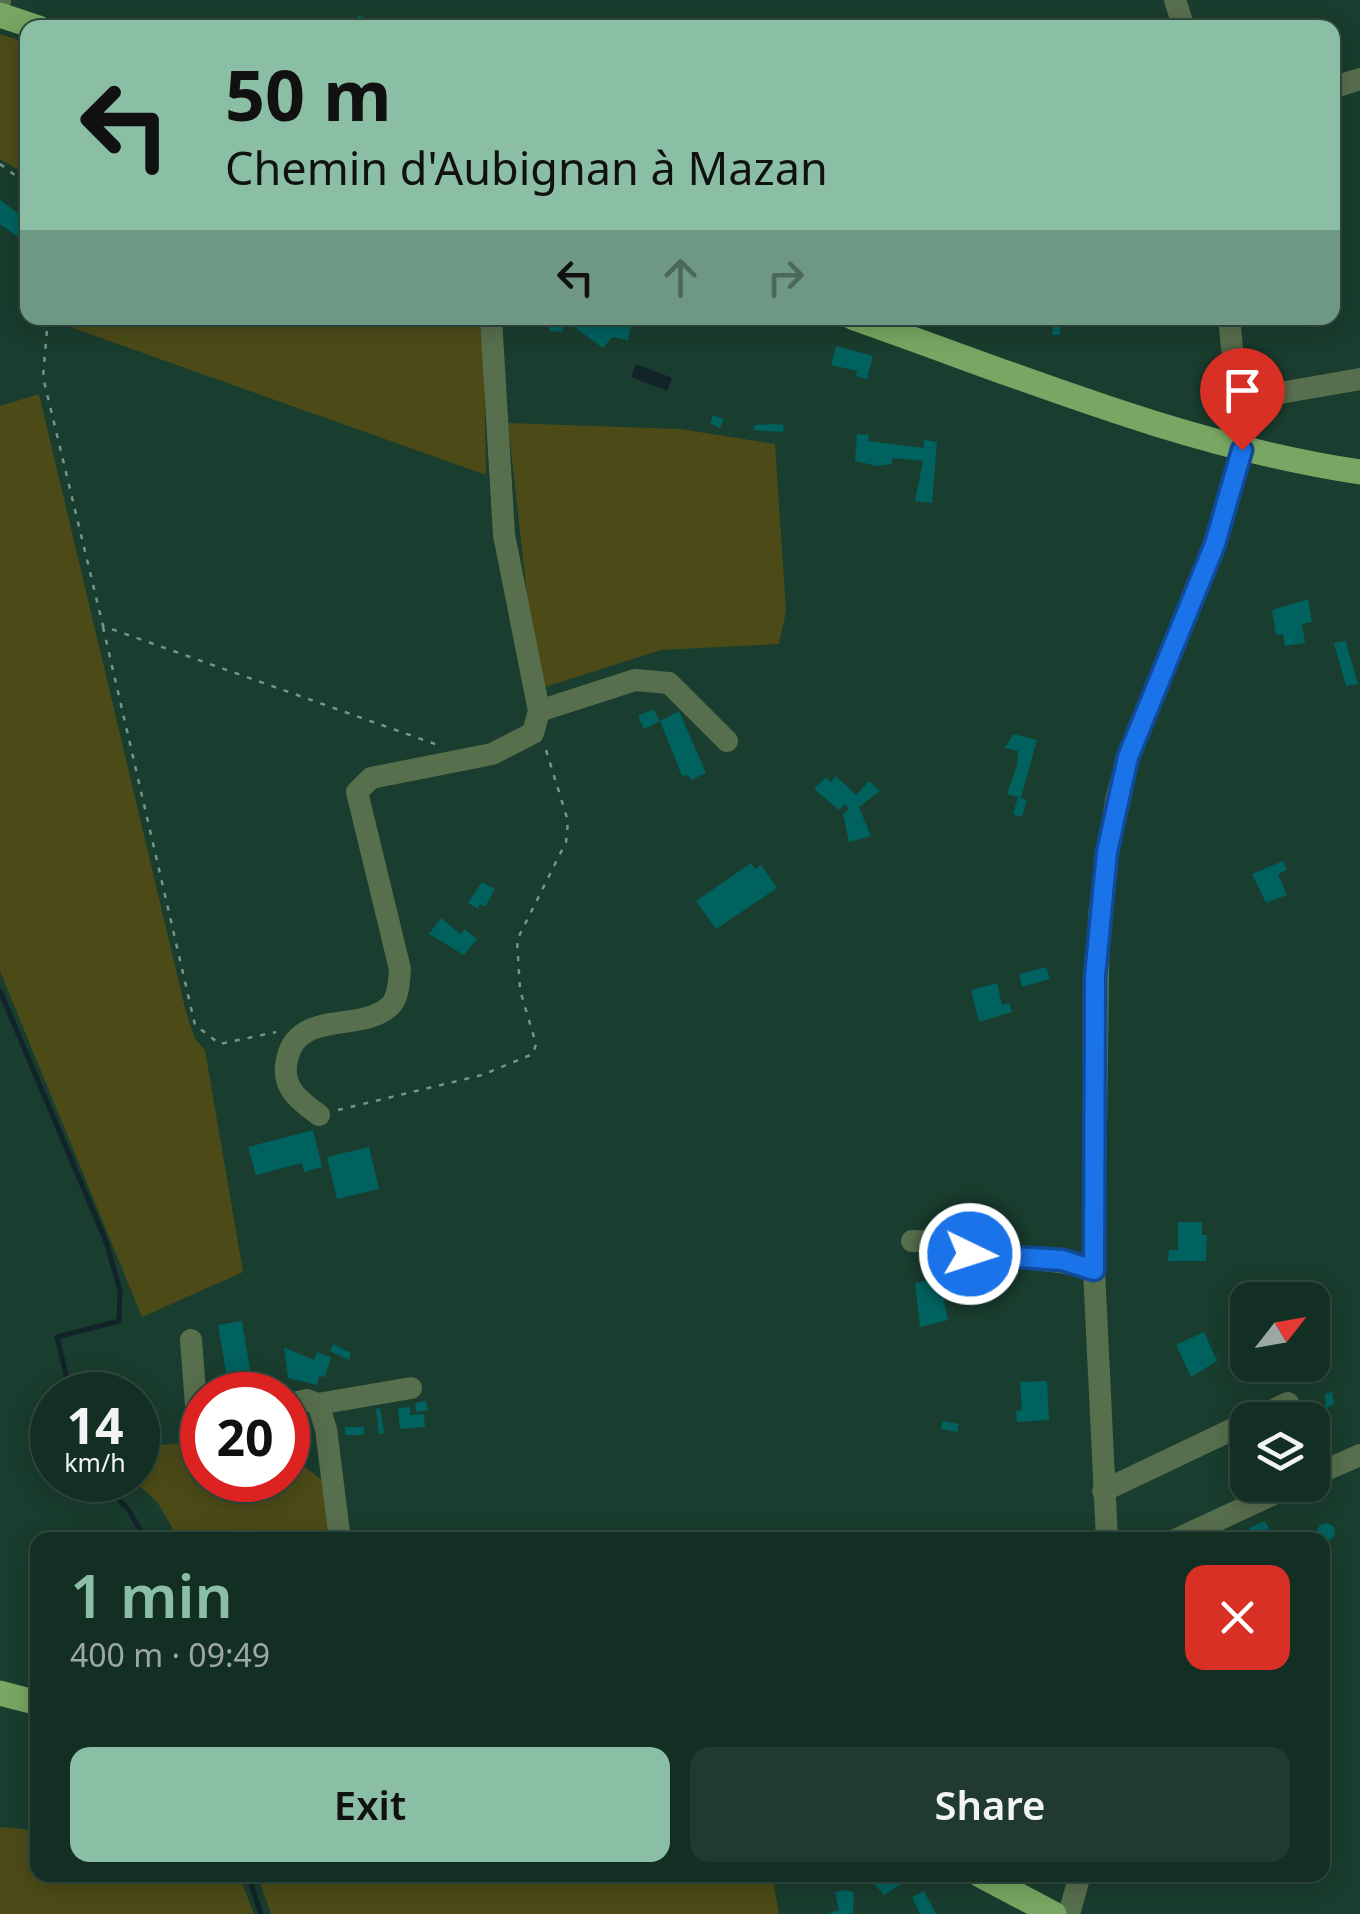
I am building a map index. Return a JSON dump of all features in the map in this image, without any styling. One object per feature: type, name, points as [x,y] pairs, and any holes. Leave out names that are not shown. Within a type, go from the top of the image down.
[{"type":"main road","points":[[875,325],[1242,450],[1360,472]]},
{"type":"main road","points":[[0,1693],[30,1702]]},
{"type":"main road","points":[[993,1882],[1054,1914]]},
{"type":"street","points":[[492,325],[504,535],[536,722]]},
{"type":"street","points":[[1106,1532],[1094,1270],[1095,976],[1113,818],[1128,757],[1215,544],[1242,450],[1229,325]]},
{"type":"street","points":[[1236,381],[1280,393],[1360,379]]},
{"type":"street","points":[[318,1115],[300,1101],[287,1082],[286,1063],[295,1042],[322,1023],[372,1015],[390,1006],[398,990],[400,969],[358,792],[371,778],[492,754],[536,722],[636,680],[669,684],[727,741]]},
{"type":"street","points":[[912,1241],[941,1241],[970,1254],[1062,1260],[1094,1270]]},
{"type":"street","points":[[190,1340],[193,1372]]},
{"type":"street","points":[[310,1401],[318,1404],[411,1388]]},
{"type":"street","points":[[318,1404],[326,1429],[339,1532]]},
{"type":"street","points":[[1103,1490],[1230,1430]]},
{"type":"street","points":[[1330,1468],[1360,1455]]},
{"type":"street","points":[[1192,1532],[1257,1502]]},
{"type":"street","points":[[1068,1914],[1078,1882]]},
{"type":"path","points":[[47,325],[43,377],[194,1025],[220,1044],[288,1030]]},
{"type":"path","points":[[102,626],[439,745]]},
{"type":"path","points":[[318,1115],[482,1075],[533,1054],[536,1044],[520,990],[517,940],[566,842],[568,821],[551,756],[536,722]]},
{"type":"shaded area","points":[[0,34],[20,41],[20,171],[0,159]]},
{"type":"shaded area","points":[[72,325],[483,325],[486,475]]},
{"type":"shaded area","points":[[39,394],[186,1012],[195,1039],[205,1050],[243,1272],[142,1317],[0,971],[0,406]]},
{"type":"shaded area","points":[[508,423],[680,429],[775,444],[786,611],[779,644],[661,650],[542,688],[531,630]]},
{"type":"shaded area","points":[[180,1443],[180,1502],[310,1502],[310,1471],[326,1483],[333,1532],[174,1532],[157,1502],[160,1502],[160,1445]]},
{"type":"shaded area","points":[[0,1827],[30,1829],[30,1882],[242,1882],[254,1914],[0,1914]]},
{"type":"shaded area","points":[[260,1882],[773,1882],[779,1914],[271,1914]]},
{"type":"water","points":[[636,364],[672,378],[667,391],[631,377]]},
{"type":"building","points":[[0,200],[20,215],[20,239],[0,224]]},
{"type":"building","points":[[550,325],[564,325],[563,332],[549,331]]},
{"type":"building","points":[[568,325],[631,325],[628,340],[612,337],[603,348]]},
{"type":"building","points":[[1053,325],[1061,325],[1060,335],[1052,335]]},
{"type":"building","points":[[836,346],[873,356],[867,379],[856,376],[857,371],[831,365]]},
{"type":"building","points":[[713,415],[724,419],[720,428],[710,423]]},
{"type":"building","points":[[755,425],[784,425],[783,432],[753,430]]},
{"type":"building","points":[[857,434],[869,435],[868,441],[924,448],[924,440],[937,442],[932,503],[915,501],[923,461],[892,458],[892,464],[877,466],[855,461]]},
{"type":"building","points":[[1308,599],[1312,622],[1302,624],[1305,643],[1285,646],[1283,634],[1276,635],[1272,610]]},
{"type":"building","points":[[1346,641],[1358,684],[1346,686],[1334,643]]},
{"type":"building","points":[[653,709],[660,721],[644,729],[638,716]]},
{"type":"building","points":[[679,711],[706,773],[691,780],[688,775],[682,776],[660,721]]},
{"type":"building","points":[[1013,734],[1037,740],[1021,798],[1027,800],[1022,817],[1013,814],[1018,797],[1007,794],[1017,765],[1018,751],[1005,748]]},
{"type":"building","points":[[836,776],[856,795],[869,781],[880,791],[859,807],[871,836],[849,842],[843,814],[849,808],[844,804],[839,810],[814,789],[826,777],[831,782]]},
{"type":"building","points":[[1283,861],[1287,870],[1278,874],[1287,895],[1266,903],[1252,874]]},
{"type":"building","points":[[751,863],[755,869],[761,865],[777,888],[716,929],[696,901]]},
{"type":"building","points":[[482,882],[495,889],[485,907],[480,904],[478,909],[468,903]]},
{"type":"building","points":[[441,918],[460,934],[465,929],[477,939],[464,955],[429,934]]},
{"type":"building","points":[[1046,967],[1050,979],[1022,987],[1019,974]]},
{"type":"building","points":[[997,983],[1002,1005],[1009,1003],[1012,1012],[979,1022],[971,990]]},
{"type":"building","points":[[313,1130],[322,1167],[304,1172],[302,1163],[256,1175],[248,1147]]},
{"type":"building","points":[[369,1147],[379,1189],[337,1199],[327,1157]]},
{"type":"building","points":[[1178,1222],[1202,1222],[1202,1235],[1207,1235],[1206,1261],[1168,1261],[1169,1250],[1178,1250]]},
{"type":"building","points":[[939,1278],[948,1320],[920,1327],[915,1283]]},
{"type":"building","points":[[242,1321],[250,1372],[226,1372],[218,1325]]},
{"type":"building","points":[[1204,1332],[1217,1361],[1191,1377],[1176,1345]]},
{"type":"building","points":[[333,1344],[351,1353],[349,1360],[330,1351]]},
{"type":"building","points":[[284,1347],[314,1360],[317,1352],[331,1357],[325,1377],[319,1376],[317,1385],[310,1383],[310,1372],[287,1372]]},
{"type":"building","points":[[1047,1381],[1049,1420],[1017,1422],[1016,1411],[1022,1410],[1020,1382]]},
{"type":"building","points":[[1332,1392],[1334,1403],[1330,1406],[1326,1402],[1325,1394]]},
{"type":"building","points":[[426,1401],[428,1410],[416,1412],[415,1403]]},
{"type":"building","points":[[410,1407],[410,1415],[424,1414],[425,1427],[400,1429],[398,1408]]},
{"type":"building","points":[[380,1408],[384,1433],[379,1434],[376,1409]]},
{"type":"building","points":[[942,1421],[959,1424],[957,1432],[941,1429]]},
{"type":"building","points":[[345,1427],[364,1427],[364,1435],[345,1435]]},
{"type":"building","points":[[1265,1521],[1270,1532],[1251,1532],[1249,1528]]},
{"type":"building","points":[[1326,1523],[1335,1532],[1330,1539],[1330,1532],[1317,1532]]},
{"type":"building","points":[[873,1882],[905,1882],[884,1895]]},
{"type":"building","points":[[924,1891],[936,1914],[920,1914],[912,1897]]},
{"type":"building","points":[[835,1892],[854,1892],[853,1914],[827,1914],[839,1910]]},
{"type":"waterway","points":[[0,991],[107,1244],[120,1291],[119,1321],[57,1337],[65,1372]]},
{"type":"waterway","points":[[121,1502],[141,1532]]},
{"type":"waterway","points":[[250,1882],[261,1914]]},
{"type":"route","points":[[970,1254],[1062,1260],[1094,1270],[1098,1082],[1095,976],[1116,800],[1128,757],[1215,544],[1242,450]]}]
